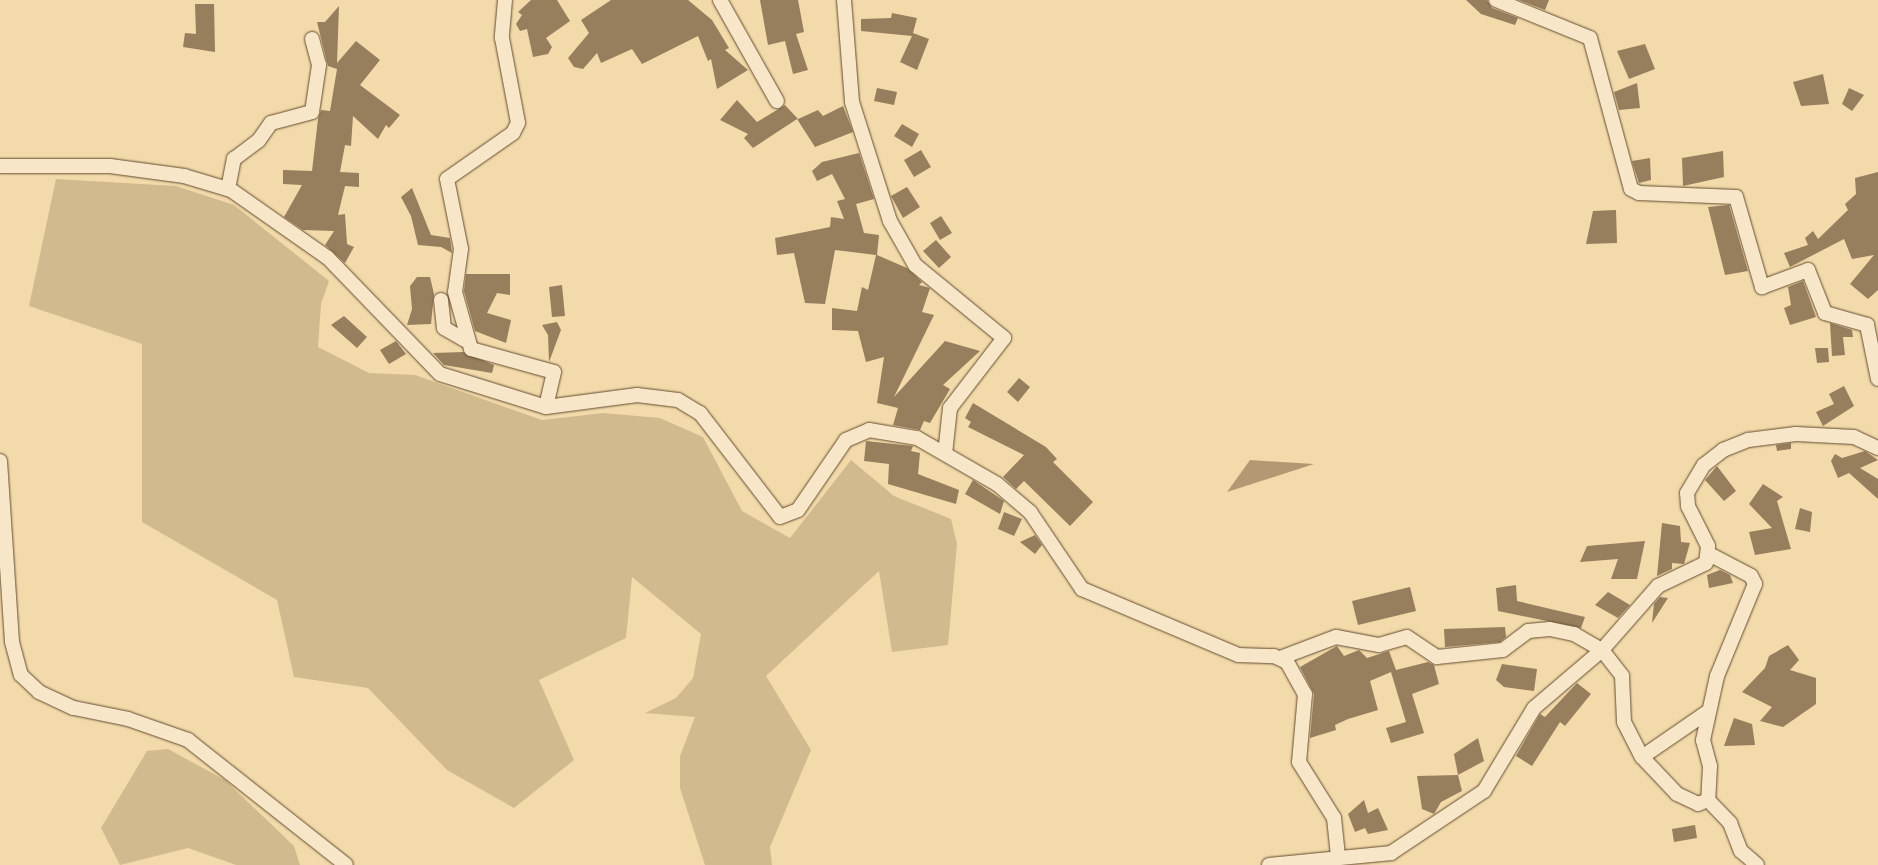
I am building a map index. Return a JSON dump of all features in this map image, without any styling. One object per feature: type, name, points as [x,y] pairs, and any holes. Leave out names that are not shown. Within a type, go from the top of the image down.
[{"type":"street","points":[[505,0],[502,38],[518,116],[516,129],[451,174],[446,184],[460,242],[455,292],[465,340],[471,349],[552,370],[546,407]]},
{"type":"street","points":[[720,0],[777,101]]},
{"type":"street","points":[[844,0],[852,102],[890,221],[915,265],[1004,338],[950,408],[945,454]]},
{"type":"street","points":[[1496,0],[1590,38],[1631,189],[1736,197],[1762,287],[1808,270],[1825,313],[1868,325],[1878,379]]},
{"type":"street","points":[[228,188],[234,160],[259,140],[271,123],[312,112],[319,65],[312,39]]},
{"type":"street","points":[[0,166],[110,166],[184,176],[228,188],[256,203],[328,258],[440,374],[546,407],[647,395],[689,405],[744,464],[780,517],[798,510],[846,440],[856,434],[869,430],[902,433],[945,454],[997,484],[1030,512],[1082,589],[1238,655],[1280,658],[1336,637],[1378,645],[1407,637],[1437,657],[1503,650],[1528,632],[1541,629],[1574,634],[1602,650],[1622,676],[1624,722],[1642,757],[1677,794],[1698,804],[1708,800]]},
{"type":"street","points":[[440,300],[444,328],[465,340]]},
{"type":"street","points":[[1757,865],[1741,851],[1730,823],[1708,800],[1710,766],[1703,740],[1717,676],[1755,584],[1751,576],[1709,554],[1687,493],[1704,465],[1723,450],[1748,440],[1796,434],[1854,437],[1878,448]]},
{"type":"street","points":[[0,461],[12,642],[21,675],[39,692],[74,708],[128,719],[188,740],[346,865]]},
{"type":"street","points":[[1269,865],[1338,855],[1391,853],[1476,799],[1496,775],[1534,708],[1602,650],[1658,586],[1702,567],[1709,554]]},
{"type":"street","points":[[1280,658],[1292,668],[1305,694],[1299,762],[1334,818],[1338,855]]},
{"type":"street","points":[[1642,757],[1709,711]]},
{"type":"shaded area","points":[[56,179],[176,186],[234,205],[329,281],[321,304],[318,347],[369,373],[415,375],[542,420],[603,413],[660,418],[703,437],[742,511],[790,538],[851,460],[894,496],[951,519],[957,544],[948,645],[892,652],[879,571],[766,676],[811,750],[770,847],[772,865],[705,865],[680,788],[680,756],[695,717],[645,713],[676,698],[693,678],[701,634],[632,577],[626,638],[539,680],[574,760],[514,808],[447,770],[368,688],[294,677],[277,600],[142,522],[142,344],[29,306]]},
{"type":"shaded area","points":[[1250,460],[1314,464],[1227,492]]},
{"type":"shaded area","points":[[168,749],[225,780],[294,846],[300,865],[236,865],[188,848],[120,865],[101,828],[147,751]]},
{"type":"building","points":[[531,0],[557,0],[570,21],[546,38],[552,47],[548,54],[533,57],[527,29],[520,31],[516,24],[522,15],[518,12]]},
{"type":"building","points":[[611,0],[688,0],[712,20],[729,48],[725,50],[748,70],[717,89],[711,59],[708,61],[698,36],[642,64],[632,49],[601,63],[597,53],[583,69],[574,67],[568,58],[589,33],[581,20]]},
{"type":"building","points":[[760,0],[798,0],[804,32],[796,34],[808,70],[793,74],[785,41],[768,45]]},
{"type":"building","points":[[1466,0],[1487,0],[1492,8],[1518,18],[1515,25],[1481,14]]},
{"type":"building","points":[[1519,0],[1549,0],[1545,10]]},
{"type":"building","points":[[195,4],[214,4],[215,52],[183,47],[185,33],[196,34]]},
{"type":"building","points":[[339,6],[337,63],[356,41],[380,60],[360,85],[400,115],[389,128],[386,125],[378,139],[353,116],[351,146],[345,145],[340,172],[359,173],[359,187],[345,186],[338,215],[345,214],[347,244],[354,247],[345,263],[325,245],[334,231],[303,230],[284,217],[302,185],[283,184],[283,170],[312,171],[318,119],[321,110],[330,111],[337,69],[328,66],[317,22],[325,22]]},
{"type":"building","points":[[892,13],[917,18],[913,33],[929,39],[917,70],[900,62],[912,36],[861,31],[861,19],[891,18]]},
{"type":"building","points":[[1645,44],[1655,69],[1629,79],[1617,51]]},
{"type":"building","points":[[1823,74],[1829,104],[1801,106],[1793,82]]},
{"type":"building","points":[[1637,83],[1640,108],[1619,110],[1614,92]]},
{"type":"building","points":[[877,88],[897,92],[894,105],[874,101]]},
{"type":"building","points":[[1849,88],[1864,95],[1852,111],[1842,104]]},
{"type":"building","points":[[737,100],[757,122],[785,105],[798,119],[818,110],[823,116],[843,106],[853,132],[815,147],[797,119],[753,148],[744,138],[748,134],[720,120]]},
{"type":"building","points":[[902,124],[919,134],[912,147],[894,136]]},
{"type":"building","points":[[921,150],[931,167],[914,177],[904,160]]},
{"type":"building","points":[[1723,151],[1724,177],[1683,186],[1682,158]]},
{"type":"building","points":[[859,153],[874,199],[856,204],[864,233],[879,235],[877,255],[907,268],[922,282],[919,285],[930,288],[922,312],[934,315],[894,397],[945,341],[980,351],[943,385],[950,389],[930,423],[924,421],[920,430],[893,425],[898,408],[877,403],[884,357],[866,362],[858,331],[832,330],[832,308],[857,311],[862,287],[868,290],[876,255],[835,250],[825,304],[805,303],[794,253],[777,255],[775,238],[830,227],[831,217],[844,219],[837,201],[845,199],[832,174],[817,181],[812,171],[822,162]]},
{"type":"building","points":[[1650,158],[1651,180],[1639,183],[1632,161]]},
{"type":"building","points":[[1878,172],[1878,290],[1868,299],[1850,284],[1874,255],[1852,259],[1844,239],[1790,267],[1784,253],[1808,245],[1805,238],[1813,231],[1818,239],[1848,210],[1845,204],[1856,194],[1855,178]]},
{"type":"building","points":[[907,187],[920,207],[903,218],[891,196]]},
{"type":"building","points":[[412,188],[431,235],[450,238],[452,253],[441,247],[418,245],[411,216],[401,197]]},
{"type":"building","points":[[1729,205],[1748,271],[1725,275],[1708,207]]},
{"type":"building","points":[[1616,210],[1617,243],[1586,244],[1593,211]]},
{"type":"building","points":[[941,216],[952,233],[940,240],[930,223]]},
{"type":"building","points":[[936,240],[951,257],[939,268],[923,251]]},
{"type":"building","points":[[466,274],[510,274],[510,295],[497,293],[487,313],[511,320],[506,343],[475,331],[464,291]]},
{"type":"building","points":[[417,277],[430,277],[434,294],[431,324],[407,325],[412,309],[410,286]]},
{"type":"building","points":[[1803,281],[1816,317],[1790,325],[1784,308],[1791,305],[1788,287]]},
{"type":"building","points":[[562,285],[565,316],[552,317],[549,287]]},
{"type":"building","points":[[344,316],[367,337],[357,348],[331,325]]},
{"type":"building","points":[[557,322],[561,330],[549,362],[548,335],[542,325]]},
{"type":"building","points":[[1830,323],[1852,330],[1853,337],[1843,337],[1845,355],[1832,356]]},
{"type":"building","points":[[396,341],[406,354],[389,364],[380,350]]},
{"type":"building","points":[[1815,348],[1828,348],[1829,362],[1817,363]]},
{"type":"building","points":[[463,352],[494,365],[492,373],[444,365],[433,353]]},
{"type":"building","points":[[1019,378],[1030,387],[1018,402],[1007,392]]},
{"type":"building","points":[[1844,386],[1854,406],[1823,426],[1816,412],[1834,404],[1829,394]]},
{"type":"building","points":[[973,403],[1046,447],[1057,459],[1053,462],[1093,502],[1070,526],[1024,481],[1016,489],[1003,477],[1024,455],[968,427],[971,422],[965,418]]},
{"type":"building","points":[[866,441],[913,446],[911,451],[920,453],[918,474],[959,490],[956,504],[888,484],[889,464],[864,461]]},
{"type":"building","points":[[1791,443],[1791,449],[1777,451],[1776,445]]},
{"type":"building","points":[[1865,451],[1878,460],[1860,468],[1878,479],[1878,499],[1849,473],[1838,478],[1831,461],[1835,454],[1842,458]]},
{"type":"building","points":[[1717,466],[1736,491],[1724,501],[1705,480]]},
{"type":"building","points":[[973,480],[1004,501],[1000,514],[965,494]]},
{"type":"building","points":[[1763,484],[1783,497],[1777,501],[1791,549],[1755,555],[1749,532],[1772,528],[1749,504]]},
{"type":"building","points":[[1800,508],[1812,512],[1810,532],[1795,529]]},
{"type":"building","points":[[1004,512],[1022,519],[1014,536],[998,529]]},
{"type":"building","points":[[1662,523],[1680,526],[1681,542],[1690,543],[1684,564],[1672,563],[1672,569],[1657,576]]},
{"type":"building","points":[[1035,535],[1042,545],[1035,554],[1020,542]]},
{"type":"building","points":[[1645,541],[1637,579],[1611,579],[1618,559],[1580,562],[1587,546]]},
{"type":"building","points":[[1720,570],[1730,575],[1733,583],[1709,588],[1707,575]]},
{"type":"building","points":[[1516,585],[1517,601],[1585,617],[1581,628],[1498,611],[1496,588]]},
{"type":"building","points":[[1410,587],[1416,611],[1358,625],[1352,601]]},
{"type":"building","points":[[1608,592],[1630,605],[1618,618],[1595,605]]},
{"type":"building","points":[[1660,597],[1668,598],[1652,623],[1654,604]]},
{"type":"building","points":[[1505,627],[1506,637],[1500,642],[1445,647],[1444,629]]},
{"type":"building","points":[[1788,645],[1799,660],[1790,670],[1816,678],[1816,704],[1783,727],[1760,721],[1772,707],[1742,692],[1765,668],[1769,656]]},
{"type":"building","points":[[1337,646],[1344,656],[1359,650],[1367,658],[1389,651],[1396,670],[1428,662],[1434,665],[1439,684],[1412,694],[1424,733],[1391,743],[1386,728],[1406,722],[1391,672],[1370,681],[1378,710],[1348,719],[1335,725],[1336,730],[1310,738],[1314,694],[1300,667]]},
{"type":"building","points":[[1502,664],[1537,669],[1534,691],[1504,687],[1496,680]]},
{"type":"building","points":[[1577,683],[1591,694],[1565,726],[1560,722],[1532,766],[1516,756],[1540,714],[1545,717]]},
{"type":"building","points":[[1734,718],[1752,724],[1755,745],[1724,746]]},
{"type":"building","points":[[1478,738],[1484,761],[1458,775],[1454,754]]},
{"type":"building","points":[[1458,775],[1462,791],[1441,802],[1434,814],[1422,809],[1417,776]]},
{"type":"building","points":[[1364,800],[1368,813],[1378,808],[1388,830],[1368,834],[1365,828],[1355,832],[1348,814]]},
{"type":"building","points":[[1695,825],[1697,838],[1674,842],[1672,829]]}]
